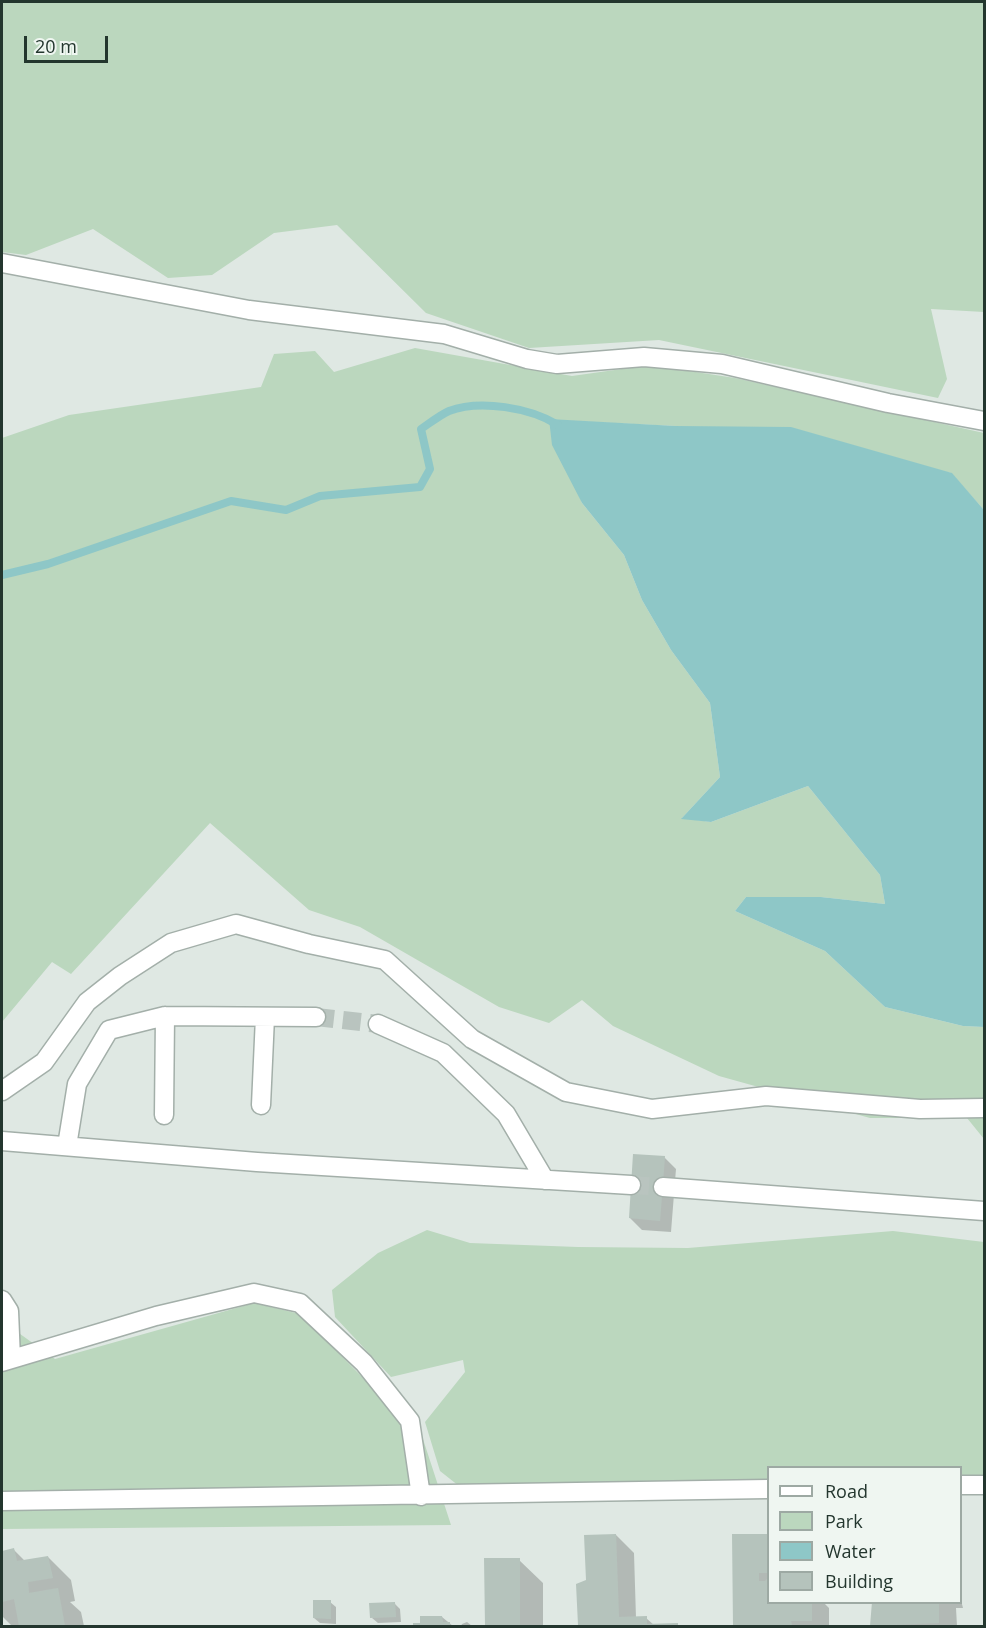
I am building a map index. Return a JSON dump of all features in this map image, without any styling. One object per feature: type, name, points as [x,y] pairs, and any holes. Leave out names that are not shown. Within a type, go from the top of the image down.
[{"type":"street","points":[[2,263],[249,310],[444,334],[527,359],[557,364],[644,357],[722,364],[888,403],[984,421]]},
{"type":"street","points":[[2,1091],[44,1062],[87,1002],[120,976],[171,943],[236,924],[309,944],[385,960],[472,1039],[566,1092],[652,1109],[766,1096],[815,1098],[920,1108],[984,1108]]},
{"type":"street","points":[[164,1115],[165,1016]]},
{"type":"street","points":[[67,1146],[77,1084],[109,1030],[165,1016],[316,1017]]},
{"type":"street","points":[[261,1105],[265,1017]]},
{"type":"street","points":[[378,1024],[443,1053],[506,1114],[545,1180]]},
{"type":"street","points":[[2,1141],[257,1162],[631,1185]]},
{"type":"street","points":[[663,1187],[984,1211]]},
{"type":"street","points":[[2,1300],[9,1311],[6,1360],[156,1316],[254,1293],[300,1304],[364,1363],[411,1421],[421,1496]]},
{"type":"street","points":[[962,1485],[984,1485]]},
{"type":"street","points":[[2,1501],[767,1489]]},
{"type":"green space","points":[[2,2],[984,2],[984,312],[931,309],[947,379],[938,398],[659,340],[529,348],[426,313],[337,225],[274,233],[212,275],[168,278],[93,229],[26,255],[2,252]]},
{"type":"green space","points":[[415,348],[572,376],[650,365],[735,378],[984,433],[984,510],[951,473],[676,426],[549,420],[582,503],[624,555],[642,600],[671,650],[710,703],[720,777],[682,818],[711,822],[808,786],[880,875],[885,904],[821,897],[746,897],[735,911],[825,951],[885,1007],[963,1026],[984,1027],[984,1139],[967,1118],[870,1118],[719,1076],[613,1026],[582,1000],[549,1023],[499,1007],[360,927],[309,910],[210,823],[71,974],[52,962],[2,1022],[2,438],[69,415],[261,387],[274,354],[315,351],[334,372]]},
{"type":"green space","points":[[427,1230],[470,1243],[578,1247],[688,1248],[893,1231],[984,1242],[984,1475],[962,1476],[962,1466],[767,1466],[767,1482],[464,1490],[440,1471],[425,1422],[465,1372],[463,1360],[391,1377],[335,1317],[332,1290],[378,1253]]},
{"type":"green space","points":[[254,1303],[300,1314],[375,1390],[405,1427],[421,1433],[451,1525],[2,1529],[2,1321],[55,1359]]},
{"type":"water","points":[[549,419],[676,426],[791,427],[952,473],[984,510],[984,1027],[963,1026],[885,1007],[825,951],[735,911],[746,897],[821,897],[885,904],[880,875],[808,786],[711,822],[681,819],[720,777],[710,703],[671,650],[642,600],[624,555],[582,503],[552,445]]},
{"type":"building","points":[[633,1154],[665,1156],[660,1221],[629,1218]]},
{"type":"building","points":[[616,1534],[619,1617],[647,1616],[647,1624],[678,1623],[678,1626],[578,1625],[576,1584],[586,1580],[584,1535]]},
{"type":"building","points":[[732,1534],[767,1534],[767,1573],[759,1573],[759,1581],[767,1579],[767,1604],[812,1604],[812,1621],[791,1621],[792,1626],[733,1626]]},
{"type":"building","points":[[14,1548],[17,1561],[48,1556],[53,1578],[28,1582],[29,1593],[58,1588],[65,1626],[19,1626],[14,1599],[2,1602],[2,1551]]},
{"type":"building","points":[[484,1558],[520,1558],[520,1626],[485,1626]]},
{"type":"building","points":[[313,1600],[331,1600],[331,1619],[313,1618]]},
{"type":"building","points":[[395,1602],[396,1617],[370,1618],[369,1603]]},
{"type":"building","points":[[872,1604],[939,1604],[939,1623],[870,1626]]},
{"type":"building","points":[[420,1616],[442,1616],[443,1622],[450,1622],[450,1626],[413,1626],[413,1623],[420,1623]]},
{"type":"waterway","points":[[2,575],[48,564],[231,501],[286,510],[320,496],[420,487],[430,469],[421,429],[449,411],[461,407],[505,407],[534,414],[558,425]]},
{"type":"tunnel","points":[[316,1017],[378,1024]]},
{"type":"tunnel","points":[[631,1185],[663,1187]]}]
